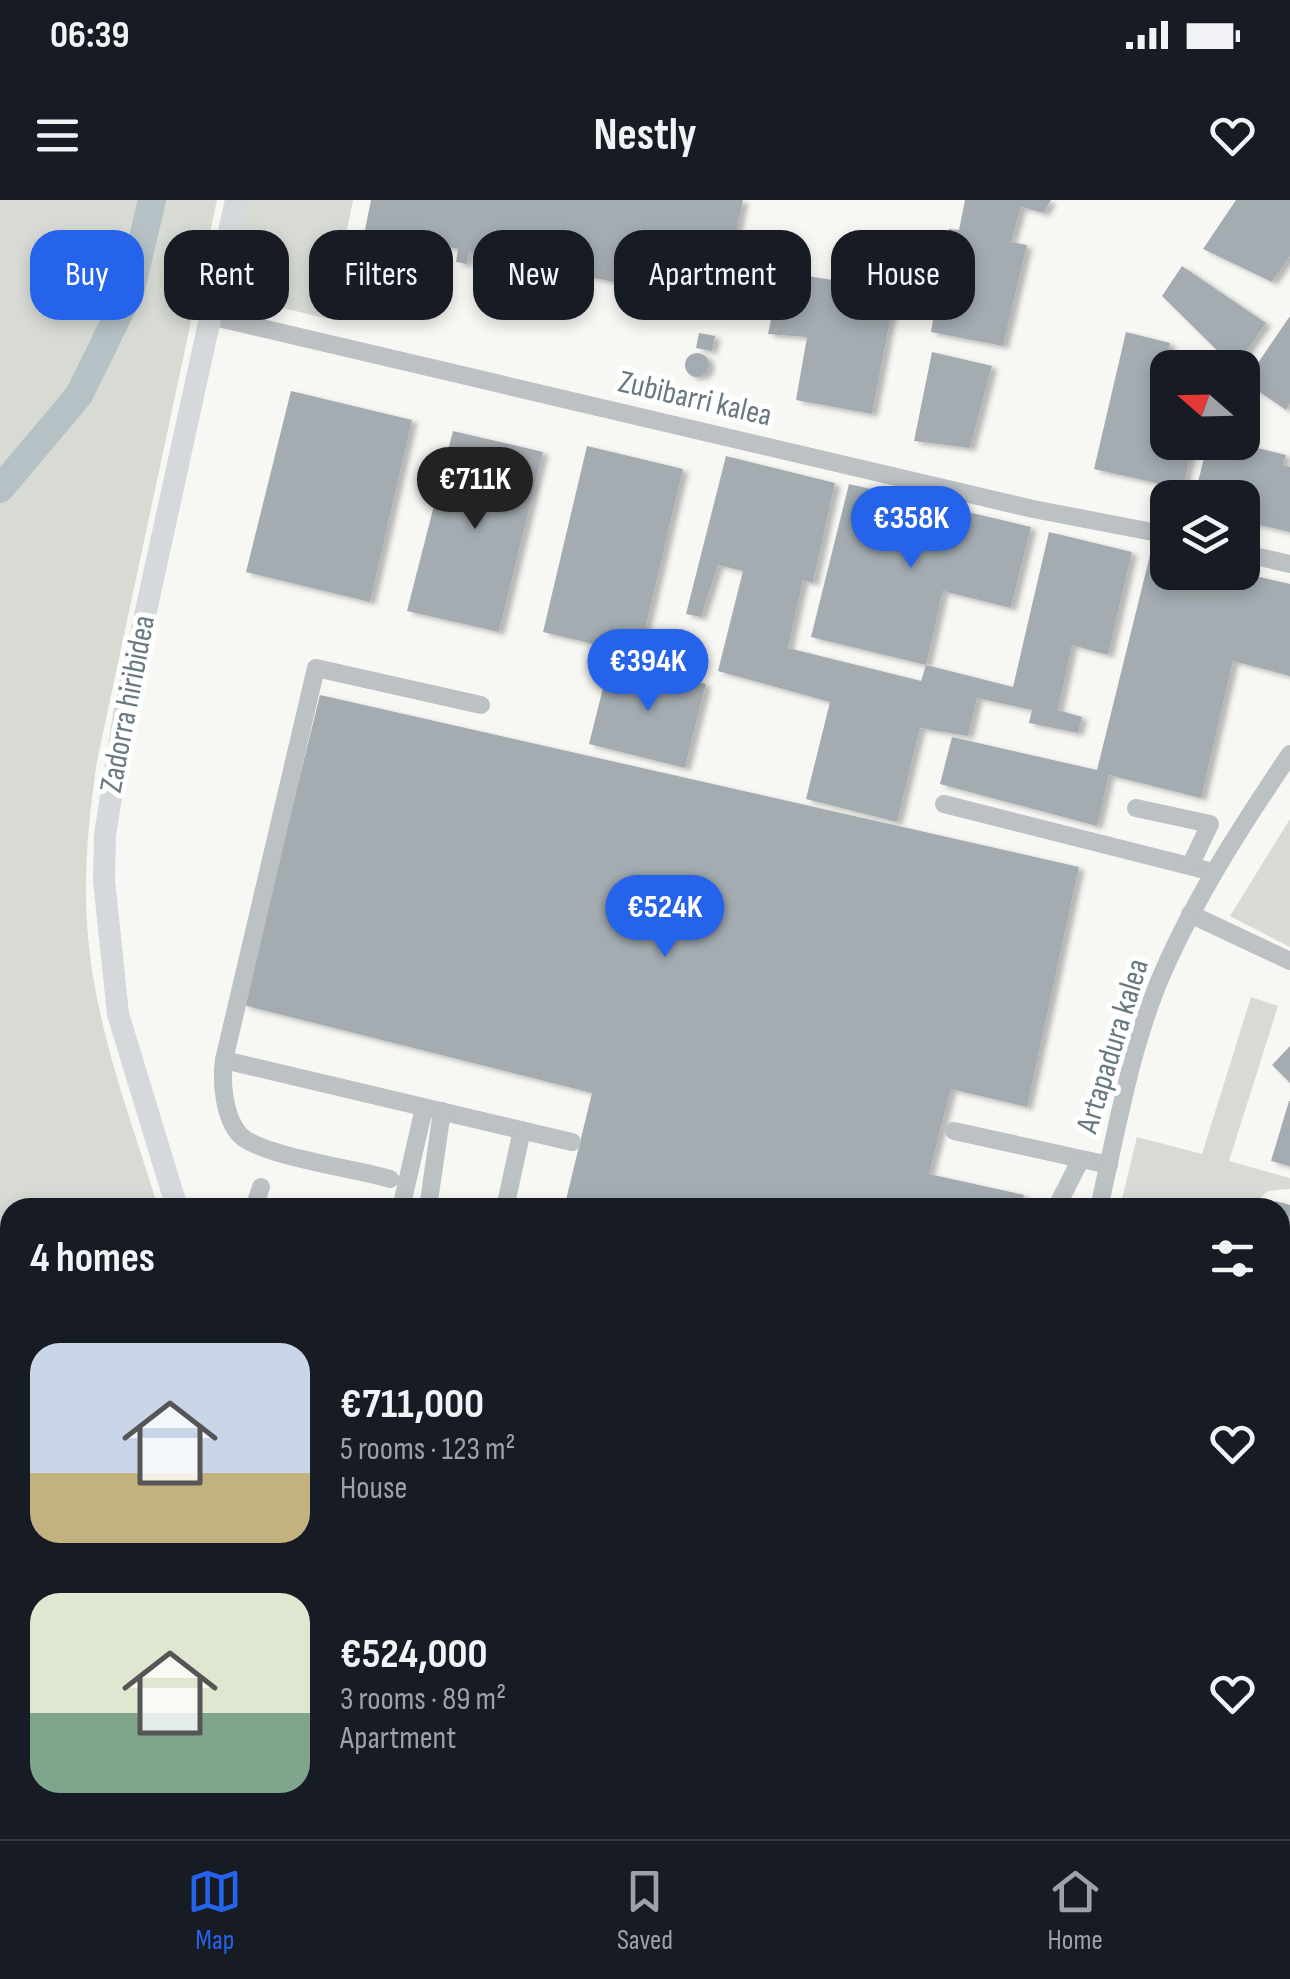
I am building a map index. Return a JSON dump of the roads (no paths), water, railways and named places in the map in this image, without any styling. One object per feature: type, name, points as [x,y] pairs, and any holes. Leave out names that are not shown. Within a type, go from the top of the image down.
[{"type":"main road","name":"Zadorra hiribidea","points":[[229,230],[236,200]]},
{"type":"main road","name":"Zadorra hiribidea","points":[[173,1198],[118,1014],[104,880],[105,835],[122,719],[209,320]]},
{"type":"street","name":"Zubibarri kalea","points":[[227,320],[1033,509],[1150,532]]},
{"type":"street","points":[[1260,557],[1290,564]]},
{"type":"street","points":[[431,1166],[424,1184],[412,1195],[401,1197],[253,1144],[232,1122],[222,1076],[316,668],[481,705]]},
{"type":"street","name":"Artapadura kalea","points":[[1102,1198],[1149,1010],[1190,914],[1213,872],[1290,755]]},
{"type":"street","points":[[944,804],[1213,872]]},
{"type":"street","points":[[1136,808],[1210,824],[1190,866]]},
{"type":"street","points":[[1190,914],[1290,961]]},
{"type":"street","points":[[224,1060],[572,1142]]},
{"type":"street","points":[[429,1198],[433,1110]]},
{"type":"street","points":[[401,1197],[433,1110]]},
{"type":"street","points":[[507,1198],[522,1130]]},
{"type":"street","points":[[954,1131],[1109,1165]]},
{"type":"street","points":[[1061,1198],[1080,1159]]},
{"type":"street","points":[[257,1198],[261,1187]]},
{"type":"waterway","points":[[0,489],[79,395],[131,289],[152,200]]}]
